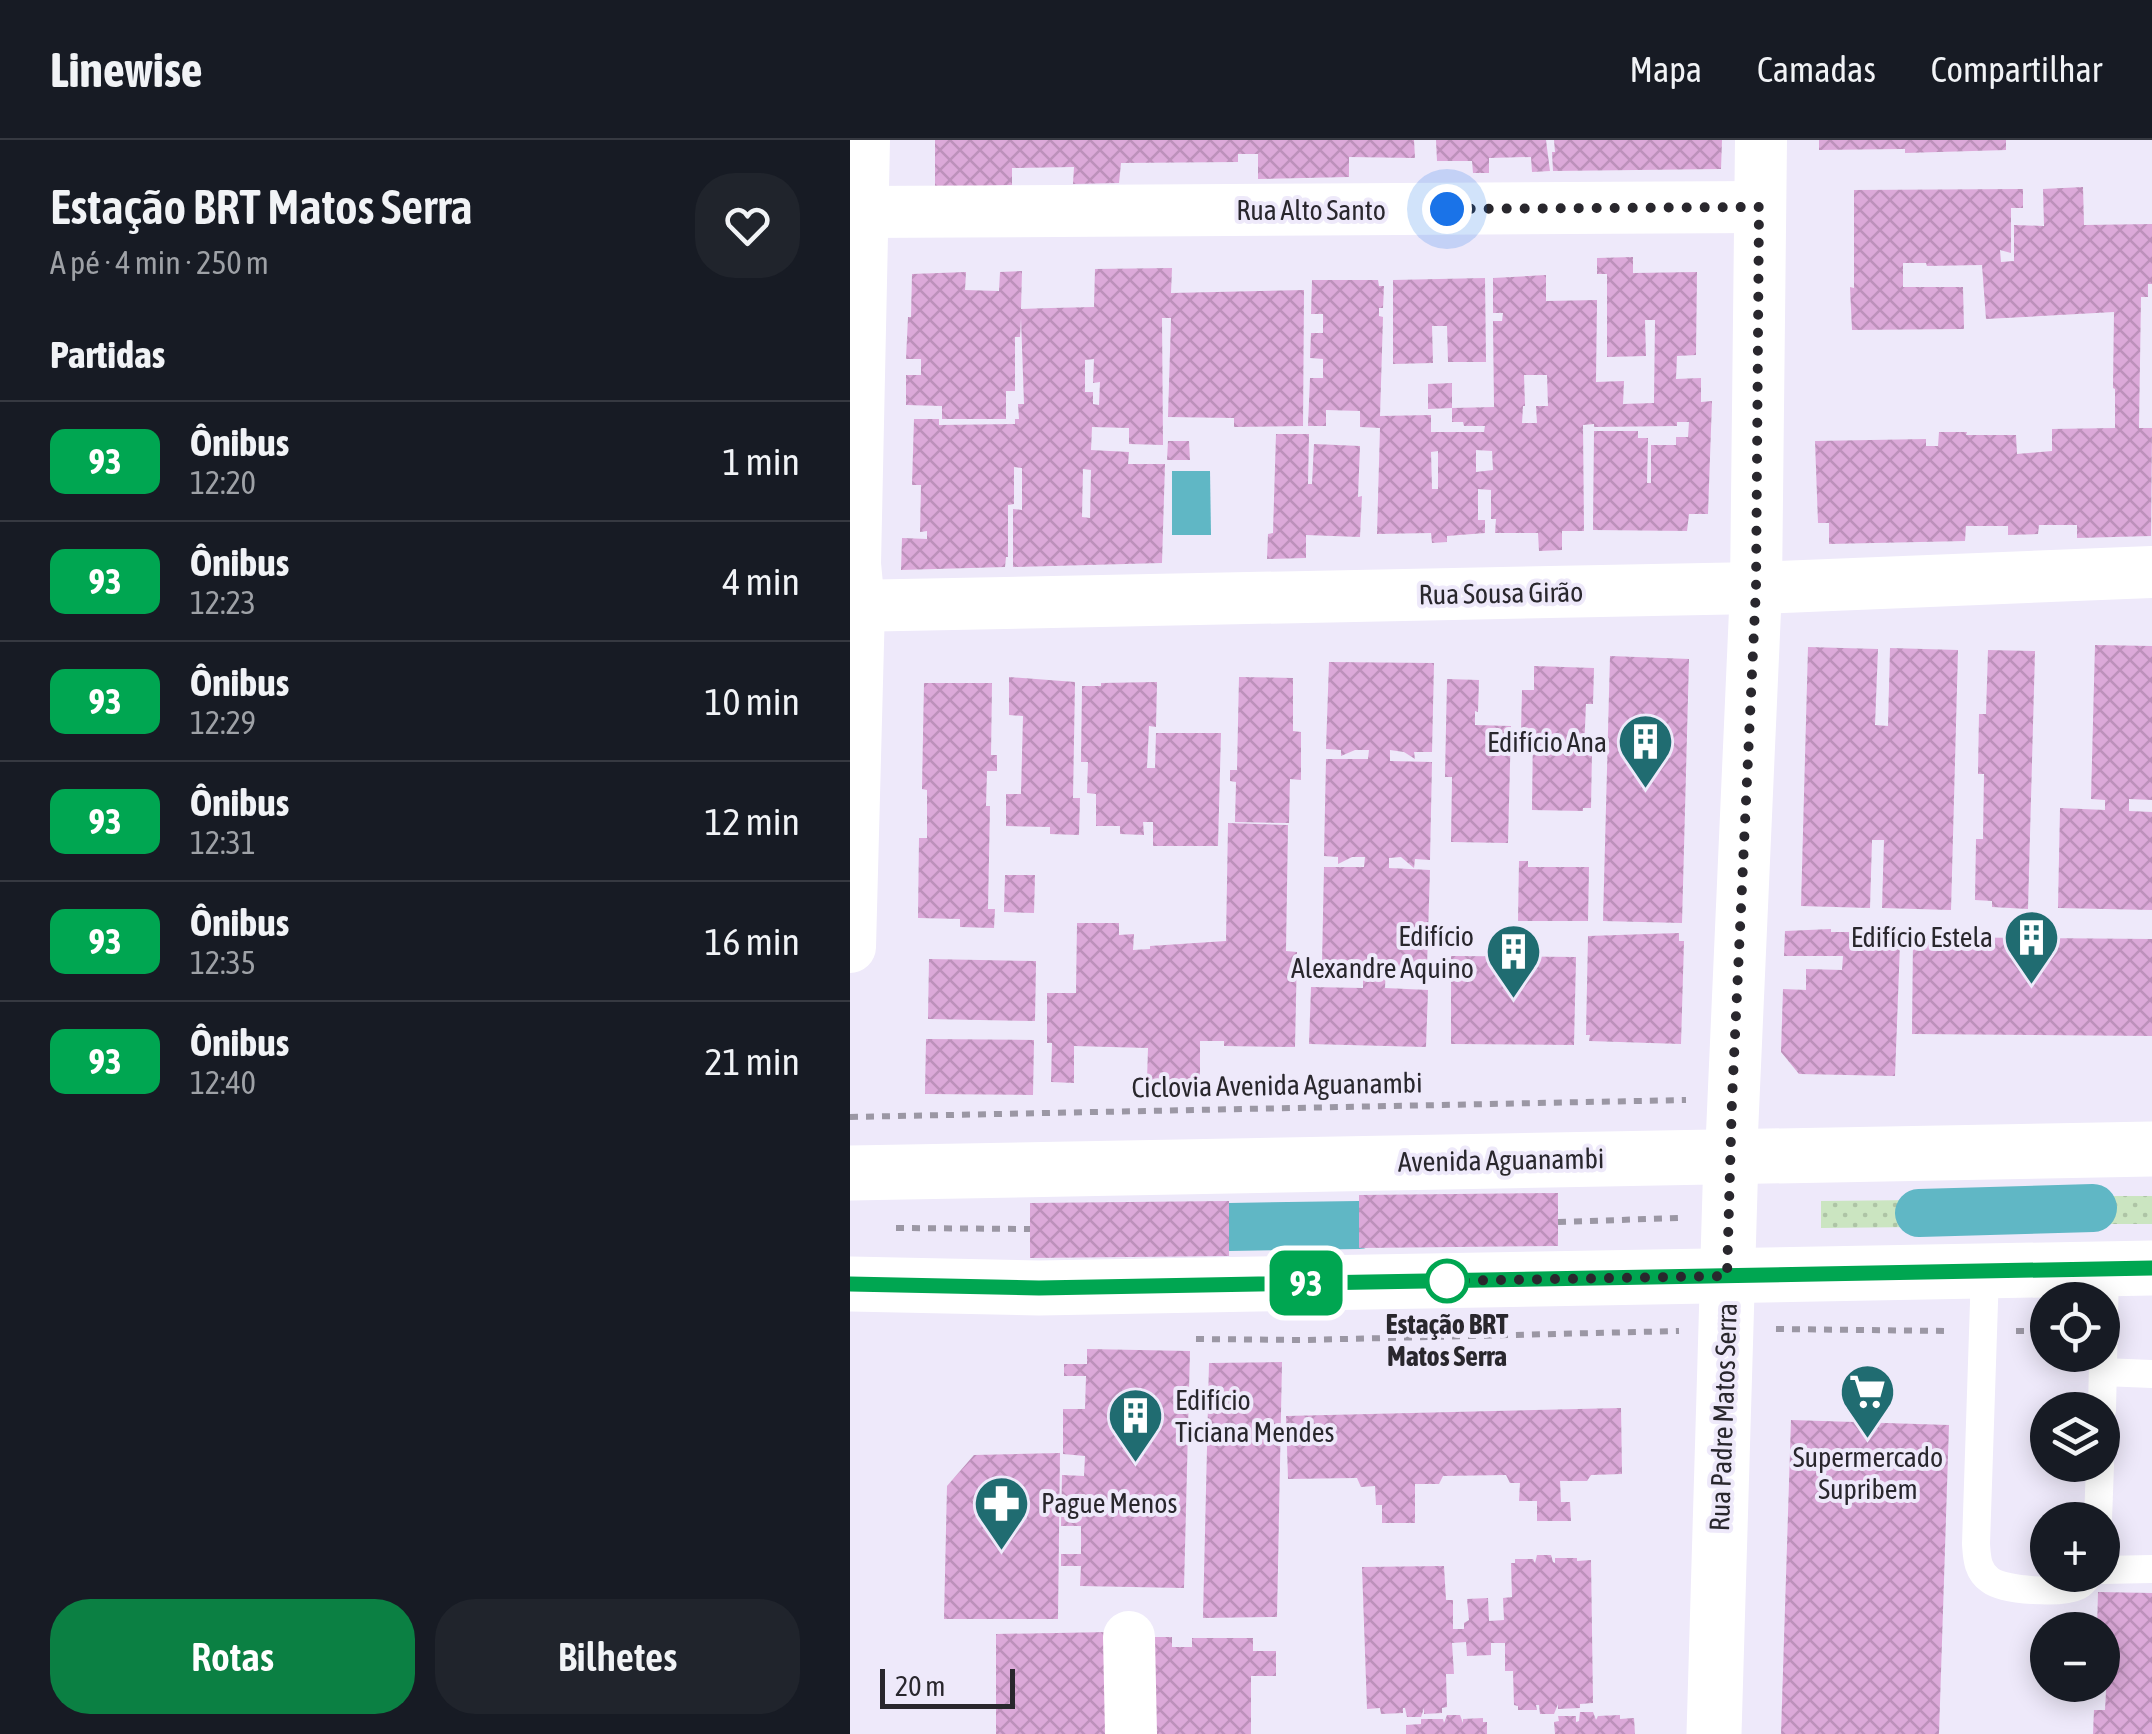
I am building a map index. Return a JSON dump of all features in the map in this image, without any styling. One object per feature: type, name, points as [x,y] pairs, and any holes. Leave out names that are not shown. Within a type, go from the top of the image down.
[{"type":"main road","name":"Avenida Aguanambi","points":[[850,1173],[2152,1149]]},
{"type":"main road","name":"Rua Padre Matos Serra","points":[[1714,1734],[1731,1156]]},
{"type":"main road","points":[[850,1284],[1039,1288],[2129,1268]]},
{"type":"street","points":[[850,947],[856,292],[864,140]]},
{"type":"street","name":"Rua Padre Matos Serra","points":[[1731,1156],[1756,588],[1762,140]]},
{"type":"street","name":"Rua Alto Santo","points":[[862,212],[1759,207]]},
{"type":"street","name":"Rua Sousa Girão","points":[[854,606],[1756,588],[2152,572]]},
{"type":"street","points":[[1129,1637],[1131,1734]]},
{"type":"lane","points":[[2120,1304],[2129,1268]]},
{"type":"lane","points":[[1985,1272],[1978,1566],[1990,1581],[2030,1588]]},
{"type":"lane","points":[[2102,1392],[2103,1372],[2152,1374]]},
{"type":"lane","points":[[2120,1570],[2152,1569]]},
{"type":"path","name":"Ciclovia Avenida Aguanambi","points":[[850,1116],[1682,1100]]},
{"type":"path","points":[[896,1218],[900,1239]]},
{"type":"path","points":[[1558,1222],[1681,1218]]},
{"type":"path","points":[[896,1228],[1030,1229]]},
{"type":"path","points":[[1785,1329],[2030,1332]]},
{"type":"green space","points":[[2093,1196],[2152,1196],[2152,1224],[2093,1224]]},
{"type":"green space","points":[[1919,1200],[1919,1227],[1821,1228],[1821,1201]]},
{"type":"water","points":[[1172,471],[1210,471],[1211,535],[1172,535]]},
{"type":"building","points":[[935,140],[1414,140],[1415,158],[1349,157],[1349,177],[1258,179],[1258,154],[1238,154],[1238,162],[1121,163],[1119,183],[1073,184],[1074,167],[1012,168],[1012,185],[935,188]]},
{"type":"building","points":[[1436,140],[1546,140],[1550,171],[1532,172],[1531,157],[1489,158],[1489,173],[1473,173],[1472,161],[1437,161]]},
{"type":"building","points":[[1554,140],[1722,140],[1721,169],[1553,171]]},
{"type":"building","points":[[1819,140],[2006,140],[2006,150],[1905,153],[1905,149],[1819,150]]},
{"type":"building","points":[[2083,187],[2084,225],[2152,224],[2152,284],[2148,284],[2148,297],[2141,297],[2139,428],[2152,428],[2151,536],[2077,538],[2077,525],[2039,525],[2038,534],[2008,535],[2008,526],[1966,526],[1965,541],[1829,544],[1829,523],[1818,523],[1815,441],[1926,439],[1926,446],[1938,446],[1939,432],[2016,435],[2017,454],[2052,451],[2052,429],[2115,428],[2114,312],[1986,319],[1982,265],[1903,263],[1903,287],[1963,287],[1964,329],[1852,330],[1854,190],[2023,189],[2023,208],[2011,208],[2011,253],[2000,250],[2001,262],[2014,261],[2014,225],[2044,226],[2043,189]]},
{"type":"building","points":[[1633,257],[1633,273],[1697,272],[1696,355],[1677,356],[1676,379],[1701,378],[1701,402],[1712,401],[1708,514],[1689,514],[1687,531],[1593,530],[1594,431],[1638,431],[1638,438],[1648,438],[1647,483],[1651,483],[1651,445],[1676,445],[1676,437],[1688,437],[1689,422],[1677,422],[1677,426],[1583,425],[1584,531],[1562,531],[1562,550],[1539,551],[1538,533],[1495,533],[1491,490],[1478,489],[1478,520],[1485,520],[1485,533],[1447,536],[1447,542],[1432,543],[1431,533],[1377,534],[1380,428],[1360,427],[1360,411],[1326,410],[1326,426],[1308,426],[1310,378],[1323,378],[1323,359],[1310,358],[1311,333],[1323,333],[1323,314],[1311,314],[1312,280],[1378,280],[1379,286],[1384,286],[1383,308],[1379,308],[1379,316],[1383,317],[1380,416],[1431,415],[1431,432],[1484,432],[1485,426],[1452,422],[1452,408],[1494,407],[1493,321],[1502,321],[1503,313],[1493,313],[1493,278],[1546,275],[1546,301],[1597,300],[1596,382],[1624,381],[1623,404],[1654,403],[1655,320],[1645,320],[1646,356],[1607,357],[1607,274],[1597,274],[1597,258]],"holes":[[[1524,375],[1547,375],[1548,406],[1536,406],[1537,423],[1522,423]],[[1476,450],[1492,451],[1493,470],[1476,472]],[[1438,451],[1438,489],[1432,489],[1431,452]]]},
{"type":"building","points":[[1172,268],[1171,293],[1304,290],[1303,426],[1234,427],[1234,418],[1168,417],[1171,318],[1162,318],[1163,445],[1129,444],[1129,428],[1092,427],[1091,450],[1129,452],[1128,464],[1165,464],[1162,563],[1013,567],[1013,509],[1022,510],[1022,468],[1014,467],[1014,504],[1008,505],[1005,567],[901,570],[902,538],[927,539],[927,531],[920,532],[921,485],[912,485],[914,419],[939,419],[939,425],[1015,424],[1015,419],[1019,419],[1018,404],[1024,404],[1021,318],[1020,337],[1015,337],[1015,391],[1006,391],[1006,419],[942,419],[942,406],[906,405],[906,375],[921,375],[921,359],[906,359],[912,274],[966,272],[965,290],[999,291],[1000,272],[1022,271],[1021,309],[1094,307],[1095,269]],"holes":[[[1094,359],[1093,383],[1100,382],[1099,405],[1093,404],[1093,392],[1085,392],[1085,360]],[[1083,469],[1091,470],[1090,518],[1082,517]]]},
{"type":"building","points":[[1485,278],[1486,362],[1448,362],[1447,326],[1432,326],[1433,363],[1393,364],[1393,280]]},
{"type":"building","points":[[1452,383],[1452,408],[1428,409],[1428,384]]},
{"type":"building","points":[[1276,434],[1309,434],[1308,484],[1312,484],[1314,444],[1360,446],[1360,537],[1306,535],[1306,558],[1267,559],[1268,534],[1273,533]]},
{"type":"building","points":[[1168,441],[1189,441],[1190,460],[1167,460]]},
{"type":"building","points":[[2095,645],[2152,646],[2152,800],[2129,799],[2129,811],[2152,812],[2152,910],[2058,908],[2060,808],[2105,810],[2105,800],[2091,799]]},
{"type":"building","points":[[1808,647],[1878,649],[1875,725],[1888,726],[1890,648],[1958,650],[1951,910],[1882,908],[1884,840],[1872,840],[1870,908],[1801,906]]},
{"type":"building","points":[[1988,650],[2035,651],[2028,909],[1992,907],[1992,901],[1975,900],[1976,839],[1983,839],[1984,774],[1978,774],[1979,714],[1986,714]]},
{"type":"building","name":"Edifício Ana","points":[[1610,656],[1689,659],[1682,923],[1603,921]]},
{"type":"building","points":[[1329,662],[1434,663],[1432,752],[1414,752],[1415,759],[1390,750],[1390,761],[1432,762],[1430,860],[1415,859],[1414,868],[1401,857],[1389,858],[1389,868],[1430,870],[1427,967],[1412,967],[1411,976],[1396,964],[1386,966],[1385,988],[1428,990],[1426,1047],[1309,1044],[1311,987],[1363,988],[1363,966],[1351,965],[1336,974],[1336,964],[1322,964],[1324,867],[1364,867],[1365,857],[1352,857],[1338,864],[1338,857],[1324,856],[1326,759],[1368,759],[1369,750],[1341,756],[1341,750],[1326,749]]},
{"type":"building","points":[[1534,666],[1594,668],[1593,704],[1586,704],[1584,750],[1592,749],[1591,808],[1583,811],[1532,810],[1533,730],[1521,730],[1522,690],[1534,690]]},
{"type":"building","points":[[1009,677],[1075,682],[1073,798],[1080,798],[1079,835],[1050,834],[1050,827],[1006,826],[1006,794],[1021,794],[1023,716],[1009,715]]},
{"type":"building","points":[[1239,677],[1293,678],[1293,731],[1301,732],[1301,780],[1290,779],[1289,823],[1235,822],[1236,782],[1230,781],[1230,770],[1237,770]]},
{"type":"building","points":[[1447,679],[1479,680],[1475,725],[1511,726],[1508,843],[1451,842],[1452,777],[1445,777]]},
{"type":"building","points":[[1157,682],[1156,727],[1149,726],[1147,768],[1155,768],[1156,733],[1221,733],[1218,846],[1153,846],[1153,822],[1143,822],[1144,835],[1120,834],[1120,826],[1096,826],[1096,794],[1087,793],[1088,762],[1081,762],[1082,686]]},
{"type":"building","points":[[924,683],[992,683],[991,755],[997,755],[997,771],[987,771],[986,806],[990,806],[988,909],[995,909],[994,928],[960,927],[960,919],[918,918],[919,838],[927,838],[927,790],[922,789]]},
{"type":"building","points":[[1228,823],[1288,825],[1286,951],[1297,952],[1295,1047],[1224,1046],[1224,1041],[1200,1041],[1200,1080],[1147,1080],[1148,1048],[1074,1046],[1074,1083],[1051,1082],[1047,993],[1076,993],[1077,923],[1119,923],[1119,935],[1134,934],[1133,950],[1226,941]]},
{"type":"building","points":[[1519,861],[1528,861],[1528,867],[1589,867],[1588,921],[1518,921]]},
{"type":"building","points":[[1005,875],[1035,875],[1034,913],[1004,912]]},
{"type":"building","points":[[1785,931],[1860,932],[1859,943],[1900,944],[1895,1076],[1799,1074],[1781,1052],[1783,989],[1806,990],[1806,969],[1842,970],[1843,956],[1784,956]]},
{"type":"building","points":[[1679,933],[1679,941],[1684,941],[1681,1044],[1589,1041],[1588,936]]},
{"type":"building","name":"Edifício Estela","points":[[1913,937],[2152,939],[2152,1036],[1912,1034]]},
{"type":"building","name":"Edifício Alexandre Aquino","points":[[1451,956],[1576,957],[1574,1045],[1451,1044]]},
{"type":"building","points":[[929,959],[1036,961],[1035,1021],[928,1019]]},
{"type":"building","points":[[926,1039],[1034,1040],[1033,1095],[925,1094]]},
{"type":"building","points":[[1558,1193],[1558,1246],[1359,1248],[1359,1195]]},
{"type":"building","points":[[1229,1201],[1229,1256],[1030,1258],[1030,1203]]},
{"type":"building","name":"Edifício Ticiana Mendes","points":[[1087,1349],[1190,1351],[1184,1588],[1080,1586],[1081,1566],[1061,1566],[1061,1554],[1081,1554],[1081,1526],[1061,1526],[1062,1475],[1084,1476],[1085,1456],[1063,1454],[1063,1409],[1085,1409],[1086,1376],[1064,1376],[1064,1364],[1087,1364]]},
{"type":"building","points":[[1282,1362],[1277,1617],[1203,1618],[1209,1363]]},
{"type":"building","points":[[1621,1408],[1622,1474],[1591,1475],[1587,1481],[1560,1481],[1561,1502],[1570,1502],[1571,1521],[1537,1521],[1537,1501],[1519,1501],[1520,1483],[1510,1483],[1506,1475],[1443,1476],[1439,1484],[1415,1484],[1415,1523],[1382,1523],[1382,1505],[1376,1505],[1375,1486],[1361,1487],[1357,1478],[1288,1479],[1286,1416]]},
{"type":"building","points":[[1791,1420],[1949,1425],[1939,1734],[1781,1734]]},
{"type":"building","name":"Pague Menos","points":[[1060,1453],[1058,1619],[944,1619],[947,1486],[974,1455]]},
{"type":"building","points":[[1537,1555],[1551,1555],[1555,1563],[1555,1558],[1591,1560],[1593,1703],[1558,1709],[1558,1704],[1554,1714],[1540,1714],[1539,1705],[1537,1710],[1518,1710],[1514,1705],[1513,1671],[1505,1671],[1505,1643],[1491,1643],[1491,1655],[1467,1656],[1466,1642],[1452,1643],[1454,1674],[1446,1674],[1447,1707],[1442,1708],[1442,1713],[1424,1714],[1424,1708],[1421,1717],[1407,1717],[1405,1708],[1403,1713],[1381,1714],[1380,1708],[1367,1709],[1362,1567],[1444,1566],[1446,1600],[1453,1600],[1453,1629],[1464,1629],[1469,1620],[1467,1599],[1488,1598],[1489,1621],[1504,1620],[1503,1598],[1512,1597],[1511,1563],[1515,1559],[1533,1559],[1535,1563]]},
{"type":"building","points":[[2098,1592],[2152,1593],[2152,1734],[2093,1734],[2094,1710],[2105,1710],[2105,1702],[2120,1702],[2120,1612],[2097,1612]]},
{"type":"building","points":[[1110,1632],[1108,1734],[996,1734],[996,1634]]},
{"type":"building","points":[[1150,1637],[1172,1637],[1172,1647],[1192,1647],[1192,1638],[1253,1638],[1253,1651],[1276,1651],[1276,1676],[1251,1676],[1251,1734],[1148,1734]]},
{"type":"building","points":[[1580,1712],[1593,1712],[1596,1720],[1598,1716],[1634,1718],[1635,1734],[1555,1734],[1558,1716],[1576,1716],[1576,1722]]},
{"type":"building","points":[[1447,1715],[1460,1715],[1463,1723],[1463,1719],[1483,1718],[1487,1734],[1406,1734],[1406,1725],[1421,1724],[1421,1719],[1443,1719],[1444,1723]]},
{"type":"waterway","points":[[1919,1213],[2093,1208]]},
{"type":"waterway","points":[[1229,1227],[1359,1225]]},
{"type":"bus line","name":"93","points":[[850,1284],[1039,1288],[2152,1268]]},
{"type":"place","name":"Edifício Ana","points":[[1646,791]]},
{"type":"place","name":"Edifício Estela","points":[[2032,986]]},
{"type":"place","name":"Edifício Alexandre Aquino","points":[[1513,1001]]},
{"type":"place","name":"Estação BRT Matos Serra","points":[[1447,1281]]},
{"type":"place","name":"Supermercado Supribem","points":[[1868,1440]]},
{"type":"place","name":"Edifício Ticiana Mendes","points":[[1136,1465]]},
{"type":"place","name":"Pague Menos","points":[[1002,1552]]},
{"type":"route","points":[[1447,209],[1759,207],[1756,588],[1727,1276],[1447,1281]]}]
